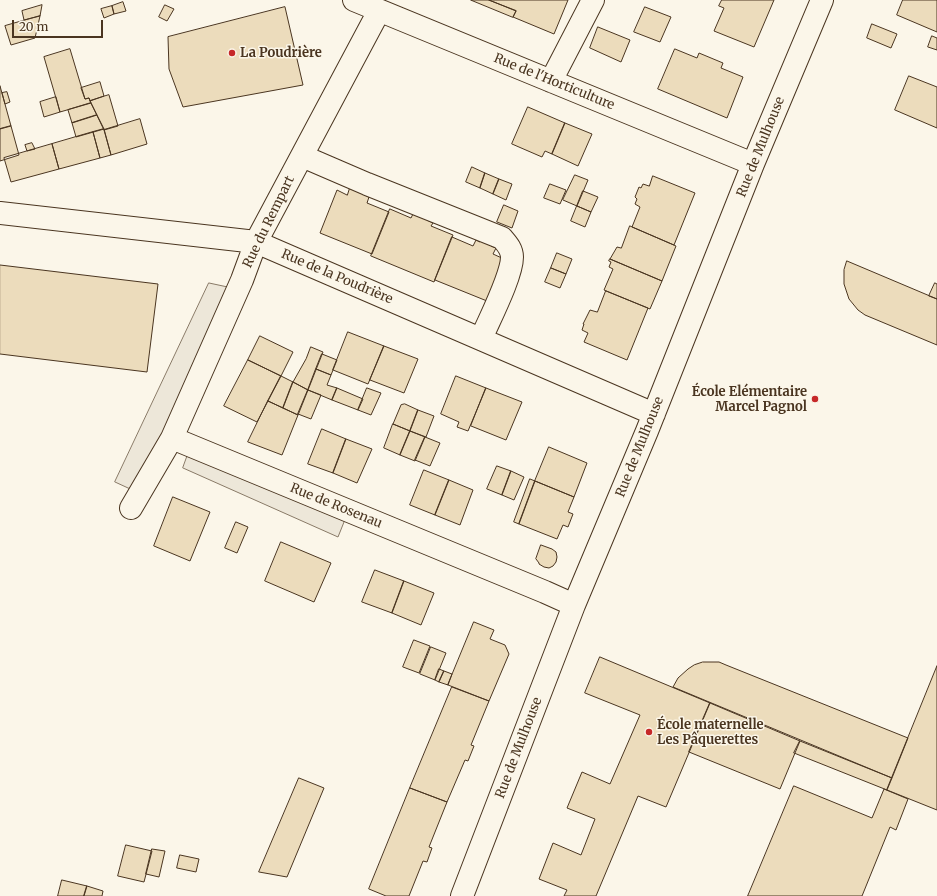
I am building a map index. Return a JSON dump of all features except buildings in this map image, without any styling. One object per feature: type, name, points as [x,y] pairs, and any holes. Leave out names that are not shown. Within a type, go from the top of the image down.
[{"type":"street","name":"Rue de l'Horticulture","points":[[354,0],[753,164]]},
{"type":"street","points":[[551,81],[593,0]]},
{"type":"street","name":"Rue de Mulhouse","points":[[462,896],[574,605],[654,414],[753,164],[822,0]]},
{"type":"street","name":"Rue du Rempart","points":[[172,438],[242,280],[256,242],[379,11]]},
{"type":"street","points":[[302,156],[367,184],[502,238],[510,247],[512,258],[507,279],[481,339]]},
{"type":"street","name":"Rue de la Poudrière","points":[[0,213],[256,242],[654,414]]},
{"type":"street","points":[[131,508],[172,438]]},
{"type":"street","name":"Rue de Rosenau","points":[[172,438],[574,605]]},
{"type":"shaded area","points":[[209,283],[237,289],[139,493],[115,482]]},
{"type":"shaded area","points":[[191,446],[348,512],[338,537],[183,468]]},
{"type":"place","name":"La Poudrière","points":[[232,53]]},
{"type":"place","name":"École Elémentaire Marcel Pagnol","points":[[815,399]]},
{"type":"place","name":"École maternelle Les Pâquerettes","points":[[649,732]]}]
